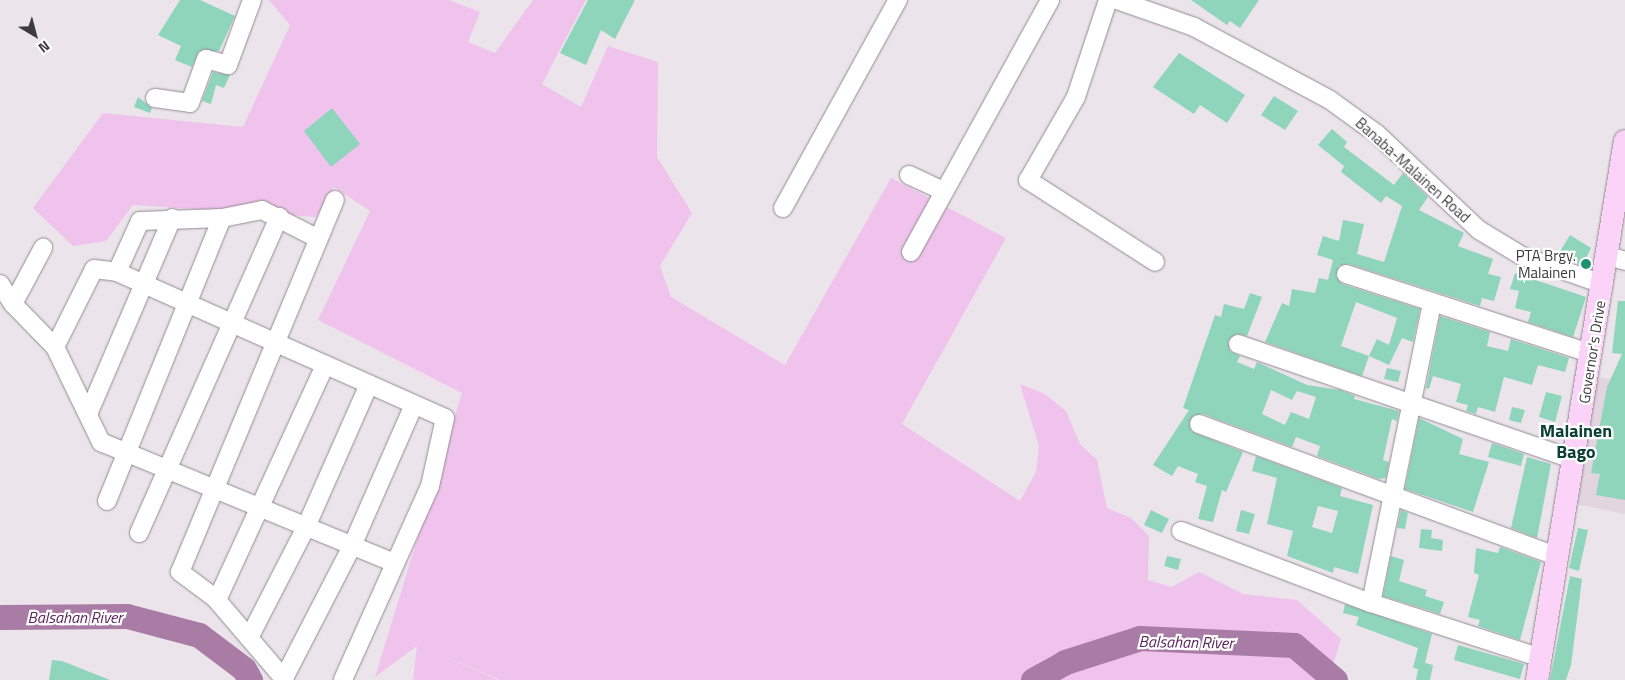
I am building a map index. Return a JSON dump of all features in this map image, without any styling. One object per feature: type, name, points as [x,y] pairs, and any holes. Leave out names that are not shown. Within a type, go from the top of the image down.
[{"type":"main road","name":"Governor's Drive","points":[[1537,680],[1603,284],[1616,259],[1625,141]]},
{"type":"street","points":[[155,98],[190,103],[206,59],[228,65],[252,0]]},
{"type":"street","points":[[783,208],[898,0]]},
{"type":"street","points":[[911,252],[1050,0]]},
{"type":"street","points":[[1108,0],[1076,97],[1028,180],[1155,262]]},
{"type":"street","name":"Banaba-Malainen Road","points":[[1117,0],[1194,27],[1330,100],[1377,134],[1480,230],[1522,256],[1603,284]]},
{"type":"street","points":[[909,175],[944,192]]},
{"type":"street","points":[[334,200],[216,489],[180,572],[217,600],[284,679],[352,546],[414,405]]},
{"type":"street","points":[[117,272],[140,221],[172,218],[222,218],[262,210],[280,217],[317,238]]},
{"type":"street","points":[[139,533],[230,323],[280,217]]},
{"type":"street","points":[[88,412],[142,283],[172,218]]},
{"type":"street","points":[[107,501],[222,218]]},
{"type":"street","points":[[13,304],[43,248]]},
{"type":"street","points":[[55,347],[94,270],[117,272],[445,418],[430,486],[343,680]]},
{"type":"street","points":[[1346,274],[1432,304],[1592,354]]},
{"type":"street","points":[[0,284],[13,304],[55,347],[101,442],[394,563]]},
{"type":"street","points":[[1372,603],[1432,304]]},
{"type":"street","points":[[1238,344],[1574,460]]},
{"type":"street","points":[[217,600],[261,508],[325,365]]},
{"type":"street","points":[[249,638],[306,527],[369,384]]},
{"type":"street","points":[[1199,424],[1393,499],[1558,557]]},
{"type":"street","points":[[1181,531],[1372,603],[1541,658]]},
{"type":"shaded area","points":[[269,0],[449,0],[480,12],[468,42],[495,53],[533,0],[586,0],[542,84],[581,107],[608,46],[658,62],[657,157],[692,213],[660,266],[671,297],[785,365],[891,178],[1006,238],[902,424],[1020,501],[1036,472],[1039,446],[1020,384],[1045,394],[1066,411],[1080,444],[1097,460],[1107,508],[1131,518],[1149,536],[1148,580],[1172,587],[1199,572],[1243,594],[1297,600],[1341,639],[1328,680],[500,680],[419,645],[498,680],[413,680],[417,646],[375,677],[462,393],[318,320],[370,211],[334,187],[316,217],[133,205],[106,241],[73,246],[33,208],[103,113],[243,127],[290,25]]},
{"type":"shaded area","points":[[1599,377],[1625,382],[1625,514],[1571,503]]},
{"type":"building","points":[[180,0],[200,0],[235,16],[219,51],[199,51],[192,67],[175,60],[181,46],[158,35]]},
{"type":"building","points":[[588,0],[635,0],[615,39],[601,30],[586,65],[560,53]]},
{"type":"building","points":[[1191,0],[1259,0],[1240,28],[1230,21],[1227,25]]},
{"type":"building","points":[[1179,53],[1245,95],[1227,123],[1200,105],[1194,114],[1153,87]]},
{"type":"building","points":[[213,72],[230,75],[224,88],[216,85],[211,104],[202,101]]},
{"type":"building","points":[[1274,96],[1298,111],[1285,130],[1261,115]]},
{"type":"building","points":[[138,97],[152,108],[150,113],[134,107]]},
{"type":"building","points":[[332,108],[360,144],[331,167],[304,131]]},
{"type":"building","points":[[1332,129],[1347,142],[1344,147],[1394,185],[1403,173],[1428,197],[1419,210],[1464,233],[1458,246],[1493,259],[1488,274],[1501,277],[1494,301],[1482,298],[1480,306],[1349,264],[1339,266],[1336,276],[1342,284],[1420,309],[1413,342],[1402,338],[1389,365],[1369,356],[1362,376],[1265,342],[1282,303],[1289,306],[1292,289],[1315,293],[1319,278],[1328,280],[1333,260],[1317,255],[1323,236],[1339,241],[1343,220],[1364,224],[1357,254],[1384,262],[1402,206],[1386,196],[1381,203],[1341,172],[1344,166],[1318,145]],"holes":[[[1356,302],[1397,318],[1389,345],[1377,339],[1369,356],[1341,346]]]},
{"type":"building","points":[[1570,235],[1591,248],[1582,266],[1559,253]]},
{"type":"building","points":[[1515,273],[1586,297],[1573,337],[1528,322],[1531,312],[1515,308],[1519,291],[1510,289]]},
{"type":"building","points":[[1250,293],[1262,297],[1247,336],[1236,334],[1228,341],[1230,351],[1240,356],[1237,362],[1254,369],[1257,362],[1307,385],[1340,390],[1355,396],[1354,399],[1399,411],[1397,421],[1392,419],[1383,460],[1389,462],[1386,478],[1379,479],[1317,456],[1320,446],[1296,437],[1292,447],[1203,414],[1193,416],[1191,431],[1243,452],[1226,492],[1222,490],[1213,522],[1198,519],[1207,486],[1195,482],[1198,474],[1178,466],[1172,476],[1153,465],[1189,410],[1183,408],[1215,315],[1221,317],[1224,304],[1244,309]],"holes":[[[1271,390],[1292,400],[1297,391],[1316,397],[1309,419],[1291,412],[1285,425],[1262,414]]]},
{"type":"building","points":[[1618,301],[1625,301],[1625,500],[1596,495],[1600,474],[1591,473],[1607,387],[1622,354],[1612,353]]},
{"type":"building","points":[[1440,316],[1490,332],[1487,346],[1508,351],[1511,339],[1569,358],[1565,372],[1538,365],[1532,385],[1504,377],[1495,412],[1478,407],[1476,414],[1466,411],[1468,405],[1456,402],[1461,384],[1433,376],[1429,389],[1426,388]]},
{"type":"building","points":[[1387,368],[1401,371],[1398,382],[1384,379]]},
{"type":"building","points":[[1546,392],[1562,396],[1555,422],[1539,417]]},
{"type":"building","points":[[1512,407],[1525,410],[1521,423],[1509,420]]},
{"type":"building","points":[[1419,418],[1463,439],[1459,454],[1489,462],[1473,512],[1405,489]]},
{"type":"building","points":[[1492,443],[1524,454],[1521,466],[1488,457]]},
{"type":"building","points":[[1256,456],[1342,488],[1340,496],[1373,505],[1358,574],[1334,567],[1333,573],[1287,556],[1293,531],[1267,524],[1277,478],[1252,471]],"holes":[[[1318,506],[1338,511],[1332,533],[1312,527]]]},
{"type":"building","points":[[1527,457],[1551,464],[1537,538],[1511,528]]},
{"type":"building","points":[[1151,510],[1169,519],[1162,533],[1144,525]]},
{"type":"building","points":[[1241,510],[1255,514],[1249,534],[1236,531]]},
{"type":"building","points":[[1401,510],[1408,513],[1405,529],[1397,528]]},
{"type":"building","points":[[1578,528],[1588,530],[1579,571],[1569,568]]},
{"type":"building","points":[[1421,529],[1432,530],[1431,538],[1443,540],[1442,551],[1419,548]]},
{"type":"building","points":[[1500,547],[1541,562],[1520,640],[1478,626],[1480,620],[1468,617],[1479,575],[1474,573],[1476,548],[1498,553]]},
{"type":"building","points":[[1167,556],[1181,559],[1178,570],[1164,566]]},
{"type":"building","points":[[1391,556],[1404,560],[1399,581],[1427,590],[1425,596],[1444,602],[1440,614],[1383,596]]},
{"type":"building","points":[[1570,576],[1582,579],[1571,665],[1566,680],[1550,680]]},
{"type":"building","points":[[1345,604],[1432,634],[1425,663],[1433,665],[1430,680],[1416,680],[1418,669],[1413,668],[1418,648],[1356,625],[1359,617],[1343,613]]},
{"type":"building","points":[[1458,645],[1524,664],[1520,679],[1454,660]]},
{"type":"building","points":[[52,660],[62,661],[110,680],[49,680]]},
{"type":"waterway","name":"Balsahan River","points":[[0,617],[127,616],[199,635],[244,669],[250,680]]},
{"type":"waterway","name":"Balsahan River","points":[[1033,680],[1065,662],[1140,638],[1294,645],[1335,680]]},
{"type":"place","name":"PTA Brgy. Malainen","points":[[1586,264]]},
{"type":"district","name":"Malainen Bago","points":[[1576,442]]}]
